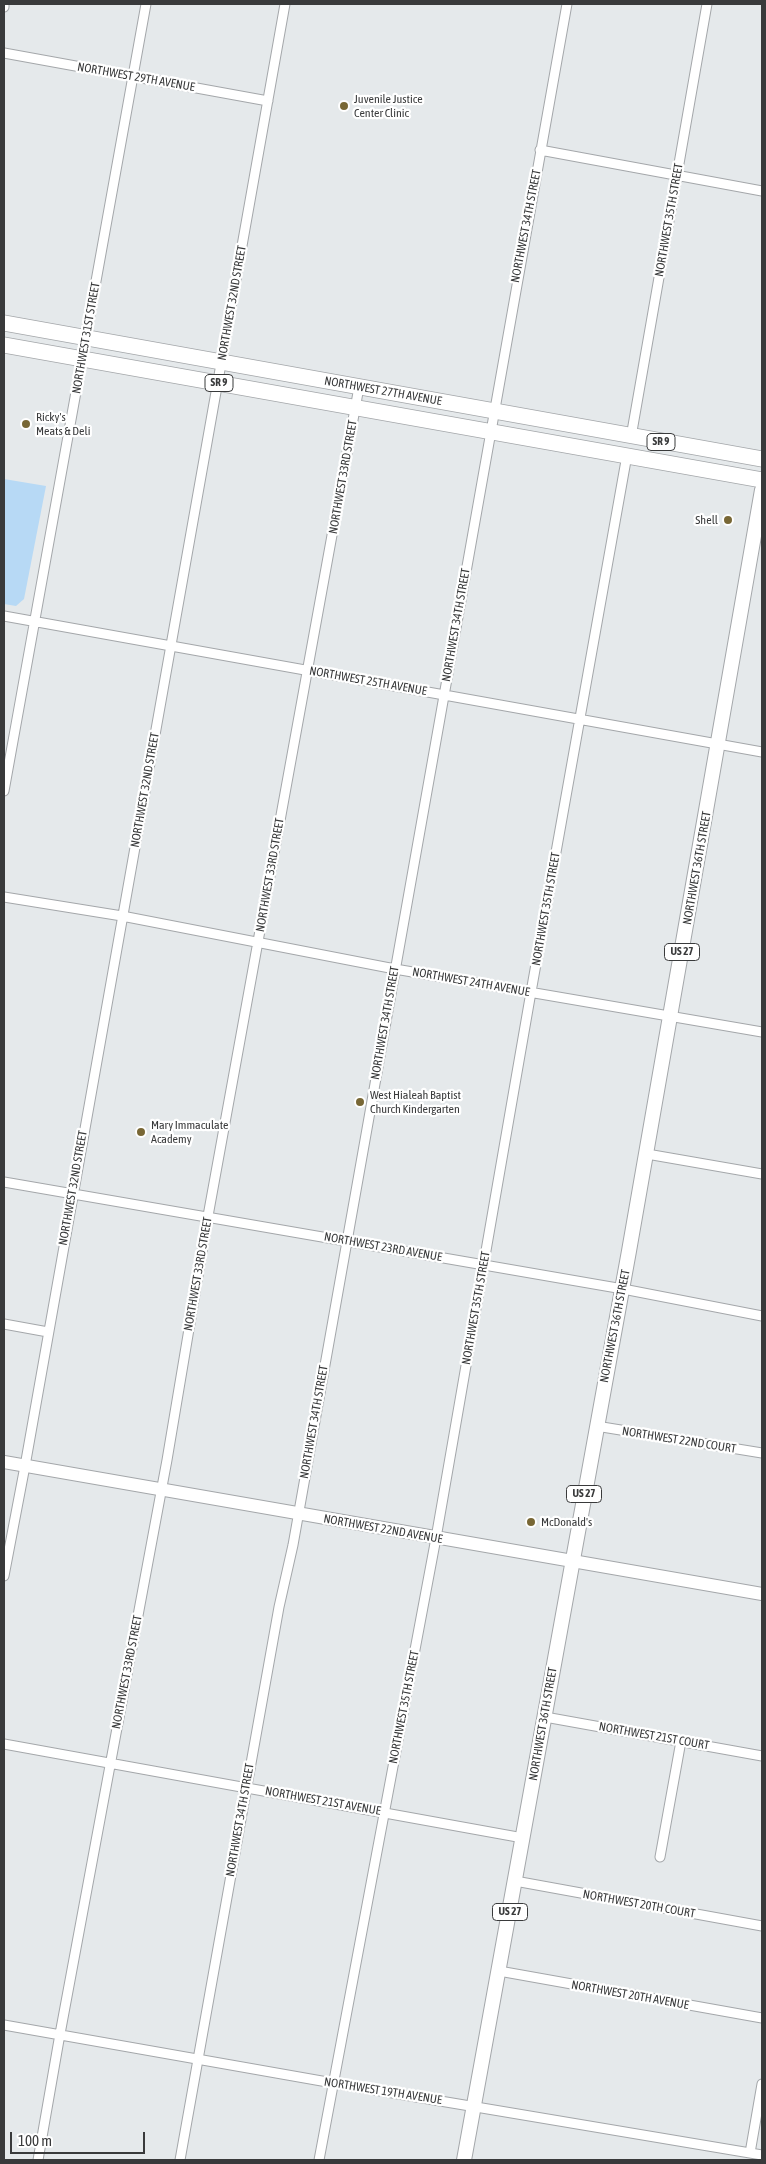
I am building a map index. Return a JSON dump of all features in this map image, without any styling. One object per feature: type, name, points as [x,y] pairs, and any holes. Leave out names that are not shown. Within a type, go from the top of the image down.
[{"type":"highway","name":"NORTHWEST 27TH AVENUE","points":[[4,323],[762,459]]},
{"type":"highway","name":"NORTHWEST 27TH AVENUE","points":[[4,345],[762,480]]},
{"type":"highway","points":[[611,452],[621,450],[631,437]]},
{"type":"main road","name":"NORTHWEST 36TH STREET","points":[[464,2160],[596,1426],[623,1289],[762,490]]},
{"type":"main road","name":"NORTHWEST 22ND AVENUE","points":[[4,1462],[762,1594]]},
{"type":"street","name":"NORTHWEST 31ST STREET","points":[[4,791],[146,4]]},
{"type":"street","name":"NORTHWEST 32ND STREET","points":[[4,1576],[285,4]]},
{"type":"street","name":"NORTHWEST 34TH STREET","points":[[180,2160],[246,1787],[298,1514],[566,4]]},
{"type":"street","name":"NORTHWEST 35TH STREET","points":[[631,437],[707,4]]},
{"type":"street","name":"NORTHWEST 29TH AVENUE","points":[[4,53],[268,101]]},
{"type":"street","points":[[540,150],[762,191]]},
{"type":"street","name":"NORTHWEST 33RD STREET","points":[[38,2160],[110,1762],[162,1490],[208,1216],[360,387]]},
{"type":"street","name":"NORTHWEST 35TH STREET","points":[[319,2160],[436,1538],[530,992],[627,455]]},
{"type":"street","name":"NORTHWEST 25TH AVENUE","points":[[4,616],[581,718],[762,752]]},
{"type":"street","name":"NORTHWEST 24TH AVENUE","points":[[4,897],[122,916],[395,969],[762,1032]]},
{"type":"street","points":[[647,1154],[762,1174]]},
{"type":"street","name":"NORTHWEST 23RD AVENUE","points":[[4,1182],[623,1289],[762,1316]]},
{"type":"street","points":[[4,1324],[48,1332]]},
{"type":"street","name":"NORTHWEST 22ND COURT","points":[[596,1426],[762,1454]]},
{"type":"street","name":"NORTHWEST 21ST COURT","points":[[545,1717],[762,1756]]},
{"type":"street","points":[[660,1857],[681,1741]]},
{"type":"street","name":"NORTHWEST 21ST AVENUE","points":[[4,1744],[523,1838]]},
{"type":"street","name":"NORTHWEST 20TH COURT","points":[[515,1882],[762,1926]]},
{"type":"street","name":"NORTHWEST 20TH AVENUE","points":[[499,1971],[762,2018]]},
{"type":"street","name":"NORTHWEST 19TH AVENUE","points":[[4,2024],[333,2083],[762,2155]]},
{"type":"street","points":[[750,2153],[762,2084]]},
{"type":"shaded area","points":[[4,479],[46,486],[24,599],[16,606],[4,604]]},
{"type":"place","name":"Juvenile Justice Center Clinic","points":[[344,106]]},
{"type":"place","name":"Ricky's Meats & Deli","points":[[26,424]]},
{"type":"place","name":"Shell","points":[[728,520]]},
{"type":"place","name":"West Hialeah Baptist Church Kindergarten","points":[[360,1102]]},
{"type":"place","name":"Mary Immaculate Academy","points":[[141,1132]]},
{"type":"place","name":"McDonald's","points":[[531,1522]]}]
